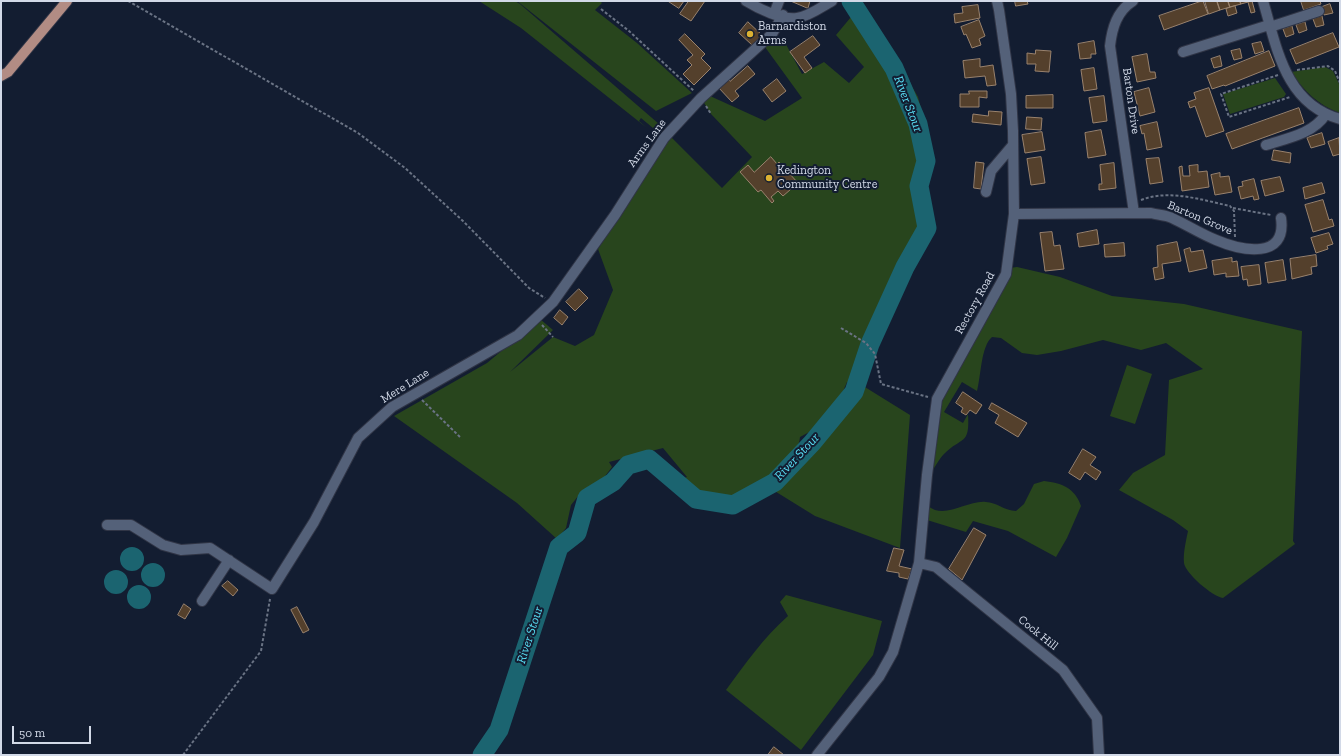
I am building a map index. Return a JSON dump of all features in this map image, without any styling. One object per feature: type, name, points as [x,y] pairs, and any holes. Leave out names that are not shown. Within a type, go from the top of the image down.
[{"type":"main road","points":[[1,76],[8,72],[67,1]]},
{"type":"street","points":[[746,1],[760,10],[796,18],[806,15],[832,1]]},
{"type":"street","name":"Arms Lane","points":[[553,302],[584,260],[664,138],[675,132],[701,98],[772,34],[778,15],[779,1]]},
{"type":"street","name":"Rectory Road","points":[[817,755],[879,677],[894,652],[919,563],[927,475],[937,399],[1006,274],[1014,214],[1013,145],[1010,94],[997,1]]},
{"type":"street","name":"Barton Drive","points":[[1133,1],[1126,5],[1117,17],[1112,32],[1110,46],[1133,208]]},
{"type":"street","points":[[1263,1],[1269,26],[1286,72],[1300,94],[1326,114],[1340,120]]},
{"type":"street","points":[[1183,52],[1319,11]]},
{"type":"street","points":[[1266,145],[1314,128],[1321,123],[1326,114]]},
{"type":"street","points":[[986,192],[991,171],[1013,145]]},
{"type":"street","name":"Barton Grove","points":[[1014,214],[1133,208],[1170,217],[1214,240],[1235,246],[1265,249],[1275,244],[1281,238],[1283,229],[1281,218]]},
{"type":"street","name":"Mere Lane","points":[[272,589],[314,522],[358,438],[392,407],[518,334],[553,302]]},
{"type":"street","points":[[107,525],[131,525],[163,545],[181,550],[210,548],[272,589]]},
{"type":"street","points":[[202,600],[229,560]]},
{"type":"street","name":"Cock Hill","points":[[919,563],[936,567],[1063,670],[1097,718],[1099,755]]},
{"type":"path","points":[[128,1],[358,134],[405,168],[463,221],[529,288],[553,302]]},
{"type":"path","points":[[601,9],[629,31],[701,98]]},
{"type":"path","points":[[1300,94],[1229,118],[1221,94],[1286,72],[1328,66],[1335,71],[1340,83]]},
{"type":"path","points":[[1133,208],[1153,196],[1164,196],[1203,200],[1233,208],[1275,215],[1281,218]]},
{"type":"path","points":[[1233,208],[1235,246]]},
{"type":"path","points":[[536,318],[553,337]]},
{"type":"path","points":[[841,328],[866,343],[875,354],[881,384],[937,399]]},
{"type":"path","points":[[416,393],[460,437]]},
{"type":"path","points":[[183,755],[190,748],[261,651],[272,589]]},
{"type":"shaded area","points":[[479,1],[515,1],[520,4],[659,124],[653,128],[641,118],[639,121],[647,128],[521,28]]},
{"type":"shaded area","points":[[517,1],[600,1],[602,3],[595,10],[637,43],[692,93],[656,111]]},
{"type":"shaded area","points":[[841,1],[856,1],[899,64],[918,97],[927,132],[928,165],[924,187],[930,224],[927,238],[907,272],[860,384],[910,415],[900,548],[815,516],[773,490],[783,482],[843,410],[850,392],[859,384],[847,382],[838,403],[813,430],[800,437],[799,444],[789,461],[779,470],[767,477],[768,481],[754,492],[727,500],[707,500],[695,496],[674,481],[687,477],[663,448],[609,462],[612,467],[599,484],[579,495],[571,505],[566,528],[557,539],[517,503],[394,416],[487,363],[540,319],[553,330],[510,372],[553,337],[575,346],[594,335],[613,290],[598,249],[625,205],[671,137],[722,188],[752,157],[711,114],[701,98],[710,96],[765,121],[802,98],[765,47],[782,37],[802,74],[824,62],[849,83],[864,67],[836,35],[851,17]]},
{"type":"shaded area","points":[[1325,67],[1333,71],[1340,86],[1340,113],[1318,102],[1312,97],[1291,72]]},
{"type":"shaded area","points":[[1275,78],[1286,94],[1284,97],[1230,114],[1223,94]]},
{"type":"shaded area","points":[[1017,267],[1060,277],[1112,296],[1184,304],[1302,331],[1293,541],[1295,544],[1223,598],[1218,597],[1200,584],[1189,573],[1184,563],[1188,531],[1173,520],[1119,490],[1133,473],[1165,455],[1169,380],[1203,369],[1166,343],[1141,350],[1103,340],[1061,351],[1037,355],[1022,353],[1001,338],[992,337],[988,341],[983,354],[977,391],[962,382],[944,412],[963,423],[968,414],[968,431],[966,436],[944,454],[931,473],[935,411],[1010,268]]},
{"type":"shaded area","points":[[1127,365],[1152,374],[1135,424],[1110,416]]},
{"type":"shaded area","points":[[1044,481],[1057,483],[1067,488],[1075,495],[1081,506],[1067,538],[1056,557],[1008,531],[973,521],[966,532],[927,520],[928,506],[935,510],[942,511],[979,502],[990,502],[1008,510],[1016,511],[1024,504],[1034,484]]},
{"type":"shaded area","points":[[132,547],[141,550],[144,559],[141,568],[132,571],[123,568],[120,559],[123,550]]},
{"type":"shaded area","points":[[153,563],[162,566],[165,575],[162,584],[153,587],[144,584],[141,575],[144,566]]},
{"type":"shaded area","points":[[116,570],[125,573],[128,582],[125,591],[116,594],[107,591],[104,582],[107,573]]},
{"type":"shaded area","points":[[139,585],[148,588],[151,597],[148,606],[139,609],[130,606],[127,597],[130,588]]},
{"type":"shaded area","points":[[786,595],[882,621],[873,655],[801,750],[726,690],[763,642],[788,616],[780,602]]},
{"type":"building","points":[[668,1],[684,1],[679,8]]},
{"type":"building","points":[[689,1],[705,1],[691,21],[680,14]]},
{"type":"building","points":[[791,1],[810,1],[808,8]]},
{"type":"building","points":[[1015,1],[1027,1],[1028,4],[1016,6]]},
{"type":"building","points":[[1203,1],[1208,14],[1164,30],[1159,16]]},
{"type":"building","points":[[1205,1],[1217,1],[1220,10],[1209,14]]},
{"type":"building","points":[[1217,1],[1228,1],[1230,7],[1220,10]]},
{"type":"building","points":[[1228,1],[1240,1],[1241,4],[1230,7]]},
{"type":"building","points":[[1240,1],[1252,1],[1255,12],[1251,13],[1248,2],[1241,4]]},
{"type":"building","points":[[1301,1],[1320,1],[1321,4],[1304,10]]},
{"type":"building","points":[[1330,4],[1333,13],[1324,15],[1322,7]]},
{"type":"building","points":[[978,5],[980,18],[955,23],[954,14],[963,13],[962,7]]},
{"type":"building","points":[[1235,6],[1237,13],[1228,16],[1226,9]]},
{"type":"building","points":[[1322,16],[1324,25],[1316,27],[1313,19]]},
{"type":"building","points":[[979,20],[985,36],[979,39],[981,45],[972,48],[961,27]]},
{"type":"building","name":"Barnardiston Arms","points":[[748,22],[762,35],[752,45],[739,33]]},
{"type":"building","points":[[1305,22],[1307,30],[1299,33],[1296,25]]},
{"type":"building","points":[[1292,26],[1294,34],[1286,37],[1283,29]]},
{"type":"building","points":[[1333,33],[1339,47],[1296,64],[1290,50]]},
{"type":"building","points":[[685,34],[705,54],[701,58],[711,68],[694,85],[683,74],[692,65],[687,60],[693,55],[679,40]]},
{"type":"building","points":[[813,36],[820,45],[804,57],[812,68],[805,73],[790,52]]},
{"type":"building","points":[[1094,41],[1096,54],[1091,54],[1091,58],[1080,59],[1078,44]]},
{"type":"building","points":[[1261,42],[1264,51],[1255,54],[1252,44]]},
{"type":"building","points":[[1240,49],[1242,58],[1234,60],[1231,51]]},
{"type":"building","points":[[1036,50],[1051,51],[1049,72],[1035,71],[1036,64],[1027,64],[1027,53],[1035,54]]},
{"type":"building","points":[[1269,51],[1275,66],[1225,86],[1212,89],[1207,76]]},
{"type":"building","points":[[1147,54],[1150,72],[1155,72],[1156,78],[1137,82],[1132,57]]},
{"type":"building","points":[[1220,56],[1222,66],[1214,68],[1211,59]]},
{"type":"building","points":[[980,59],[980,67],[993,65],[996,85],[987,86],[985,76],[965,78],[963,61]]},
{"type":"building","points":[[748,66],[755,74],[735,91],[739,96],[732,102],[718,87],[728,78],[730,81]]},
{"type":"building","points":[[1094,68],[1097,89],[1084,91],[1081,70]]},
{"type":"building","points":[[777,79],[786,91],[772,102],[763,90]]},
{"type":"building","points":[[1149,88],[1155,112],[1140,116],[1134,92]]},
{"type":"building","points":[[1209,88],[1224,131],[1206,137],[1195,106],[1190,108],[1188,102],[1196,99],[1194,93]]},
{"type":"building","points":[[969,91],[987,91],[987,98],[979,97],[979,107],[960,107],[960,94],[969,94]]},
{"type":"building","points":[[1053,95],[1053,108],[1026,108],[1026,96]]},
{"type":"building","points":[[1104,96],[1107,121],[1093,123],[1089,98]]},
{"type":"building","points":[[1299,108],[1304,123],[1232,149],[1226,134]]},
{"type":"building","points":[[989,111],[1002,112],[1001,125],[972,122],[973,114],[988,116]]},
{"type":"building","points":[[1027,117],[1042,118],[1041,130],[1026,129]]},
{"type":"building","points":[[1157,122],[1162,147],[1147,150],[1144,133],[1142,134],[1140,126]]},
{"type":"building","points":[[1101,130],[1106,155],[1088,158],[1085,133]]},
{"type":"building","points":[[1042,132],[1045,150],[1025,153],[1022,135]]},
{"type":"building","points":[[1322,133],[1325,144],[1311,148],[1307,138]]},
{"type":"building","points":[[1339,138],[1340,154],[1333,156],[1328,142]]},
{"type":"building","points":[[1274,150],[1291,153],[1290,163],[1272,160]]},
{"type":"building","name":"Kedington Community Centre","points":[[771,157],[777,164],[779,162],[798,183],[783,196],[778,191],[771,197],[774,201],[772,203],[761,190],[758,192],[740,172],[748,165],[754,172]]},
{"type":"building","points":[[1041,157],[1045,183],[1031,185],[1027,159]]},
{"type":"building","points":[[1159,158],[1163,182],[1150,184],[1146,159]]},
{"type":"building","points":[[976,162],[984,163],[981,189],[974,188]]},
{"type":"building","points":[[1114,163],[1116,188],[1099,190],[1099,184],[1102,184],[1100,165]]},
{"type":"building","points":[[1198,165],[1198,172],[1207,171],[1209,187],[1182,191],[1179,167],[1182,166],[1183,176],[1190,176],[1189,166]]},
{"type":"building","points":[[1220,173],[1220,177],[1229,176],[1232,192],[1215,195],[1211,175]]},
{"type":"building","points":[[1280,177],[1284,191],[1265,196],[1261,181]]},
{"type":"building","points":[[1254,179],[1259,199],[1254,200],[1253,196],[1241,199],[1238,187],[1243,186],[1242,182]]},
{"type":"building","points":[[1322,183],[1325,193],[1305,199],[1303,188]]},
{"type":"building","points":[[1323,200],[1329,220],[1332,219],[1334,226],[1313,232],[1305,205]]},
{"type":"building","points":[[1097,230],[1099,244],[1079,247],[1077,234]]},
{"type":"building","points":[[1052,232],[1054,246],[1060,245],[1064,269],[1045,271],[1040,233]]},
{"type":"building","points":[[1329,233],[1333,244],[1327,246],[1328,249],[1316,253],[1311,238]]},
{"type":"building","points":[[1177,242],[1181,261],[1162,264],[1164,278],[1155,280],[1153,268],[1158,267],[1157,246]]},
{"type":"building","points":[[1124,243],[1125,256],[1105,257],[1104,245]]},
{"type":"building","points":[[1190,248],[1191,252],[1203,250],[1207,268],[1189,272],[1184,250]]},
{"type":"building","points":[[1316,255],[1317,266],[1311,267],[1312,274],[1292,279],[1290,259]]},
{"type":"building","points":[[1232,258],[1232,262],[1237,261],[1239,276],[1226,277],[1226,273],[1214,275],[1212,261]]},
{"type":"building","points":[[1283,260],[1286,280],[1268,283],[1265,263]]},
{"type":"building","points":[[1259,265],[1261,284],[1248,286],[1247,279],[1243,280],[1241,267]]},
{"type":"building","points":[[579,289],[588,298],[575,311],[566,302]]},
{"type":"building","points":[[560,310],[568,317],[562,325],[554,318]]},
{"type":"building","points":[[963,392],[982,405],[976,414],[970,410],[966,415],[961,412],[963,408],[956,403]]},
{"type":"building","points":[[992,403],[1027,423],[1018,437],[995,423],[999,415],[989,409]]},
{"type":"building","points":[[1083,449],[1096,457],[1090,465],[1101,472],[1096,480],[1085,472],[1080,480],[1069,473]]},
{"type":"building","points":[[974,528],[986,535],[962,580],[949,569]]},
{"type":"building","points":[[894,548],[904,550],[899,566],[912,569],[908,579],[899,577],[899,573],[887,571]]},
{"type":"building","points":[[228,581],[238,590],[233,596],[222,586]]},
{"type":"building","points":[[184,604],[191,609],[185,619],[178,615]]},
{"type":"building","points":[[297,607],[309,630],[303,633],[291,610]]},
{"type":"building","points":[[774,747],[784,755],[768,755]]},
{"type":"waterway","name":"River Stour","points":[[482,755],[499,730],[559,547],[577,533],[587,498],[613,482],[628,465],[649,459],[696,499],[733,505],[775,482],[812,443],[854,392],[870,344],[905,267],[927,228],[919,186],[926,161],[918,124],[894,68],[851,1]]},
{"type":"place","name":"Barnardiston Arms","points":[[750,34]]},
{"type":"place","name":"Kedington Community Centre","points":[[769,178]]}]
